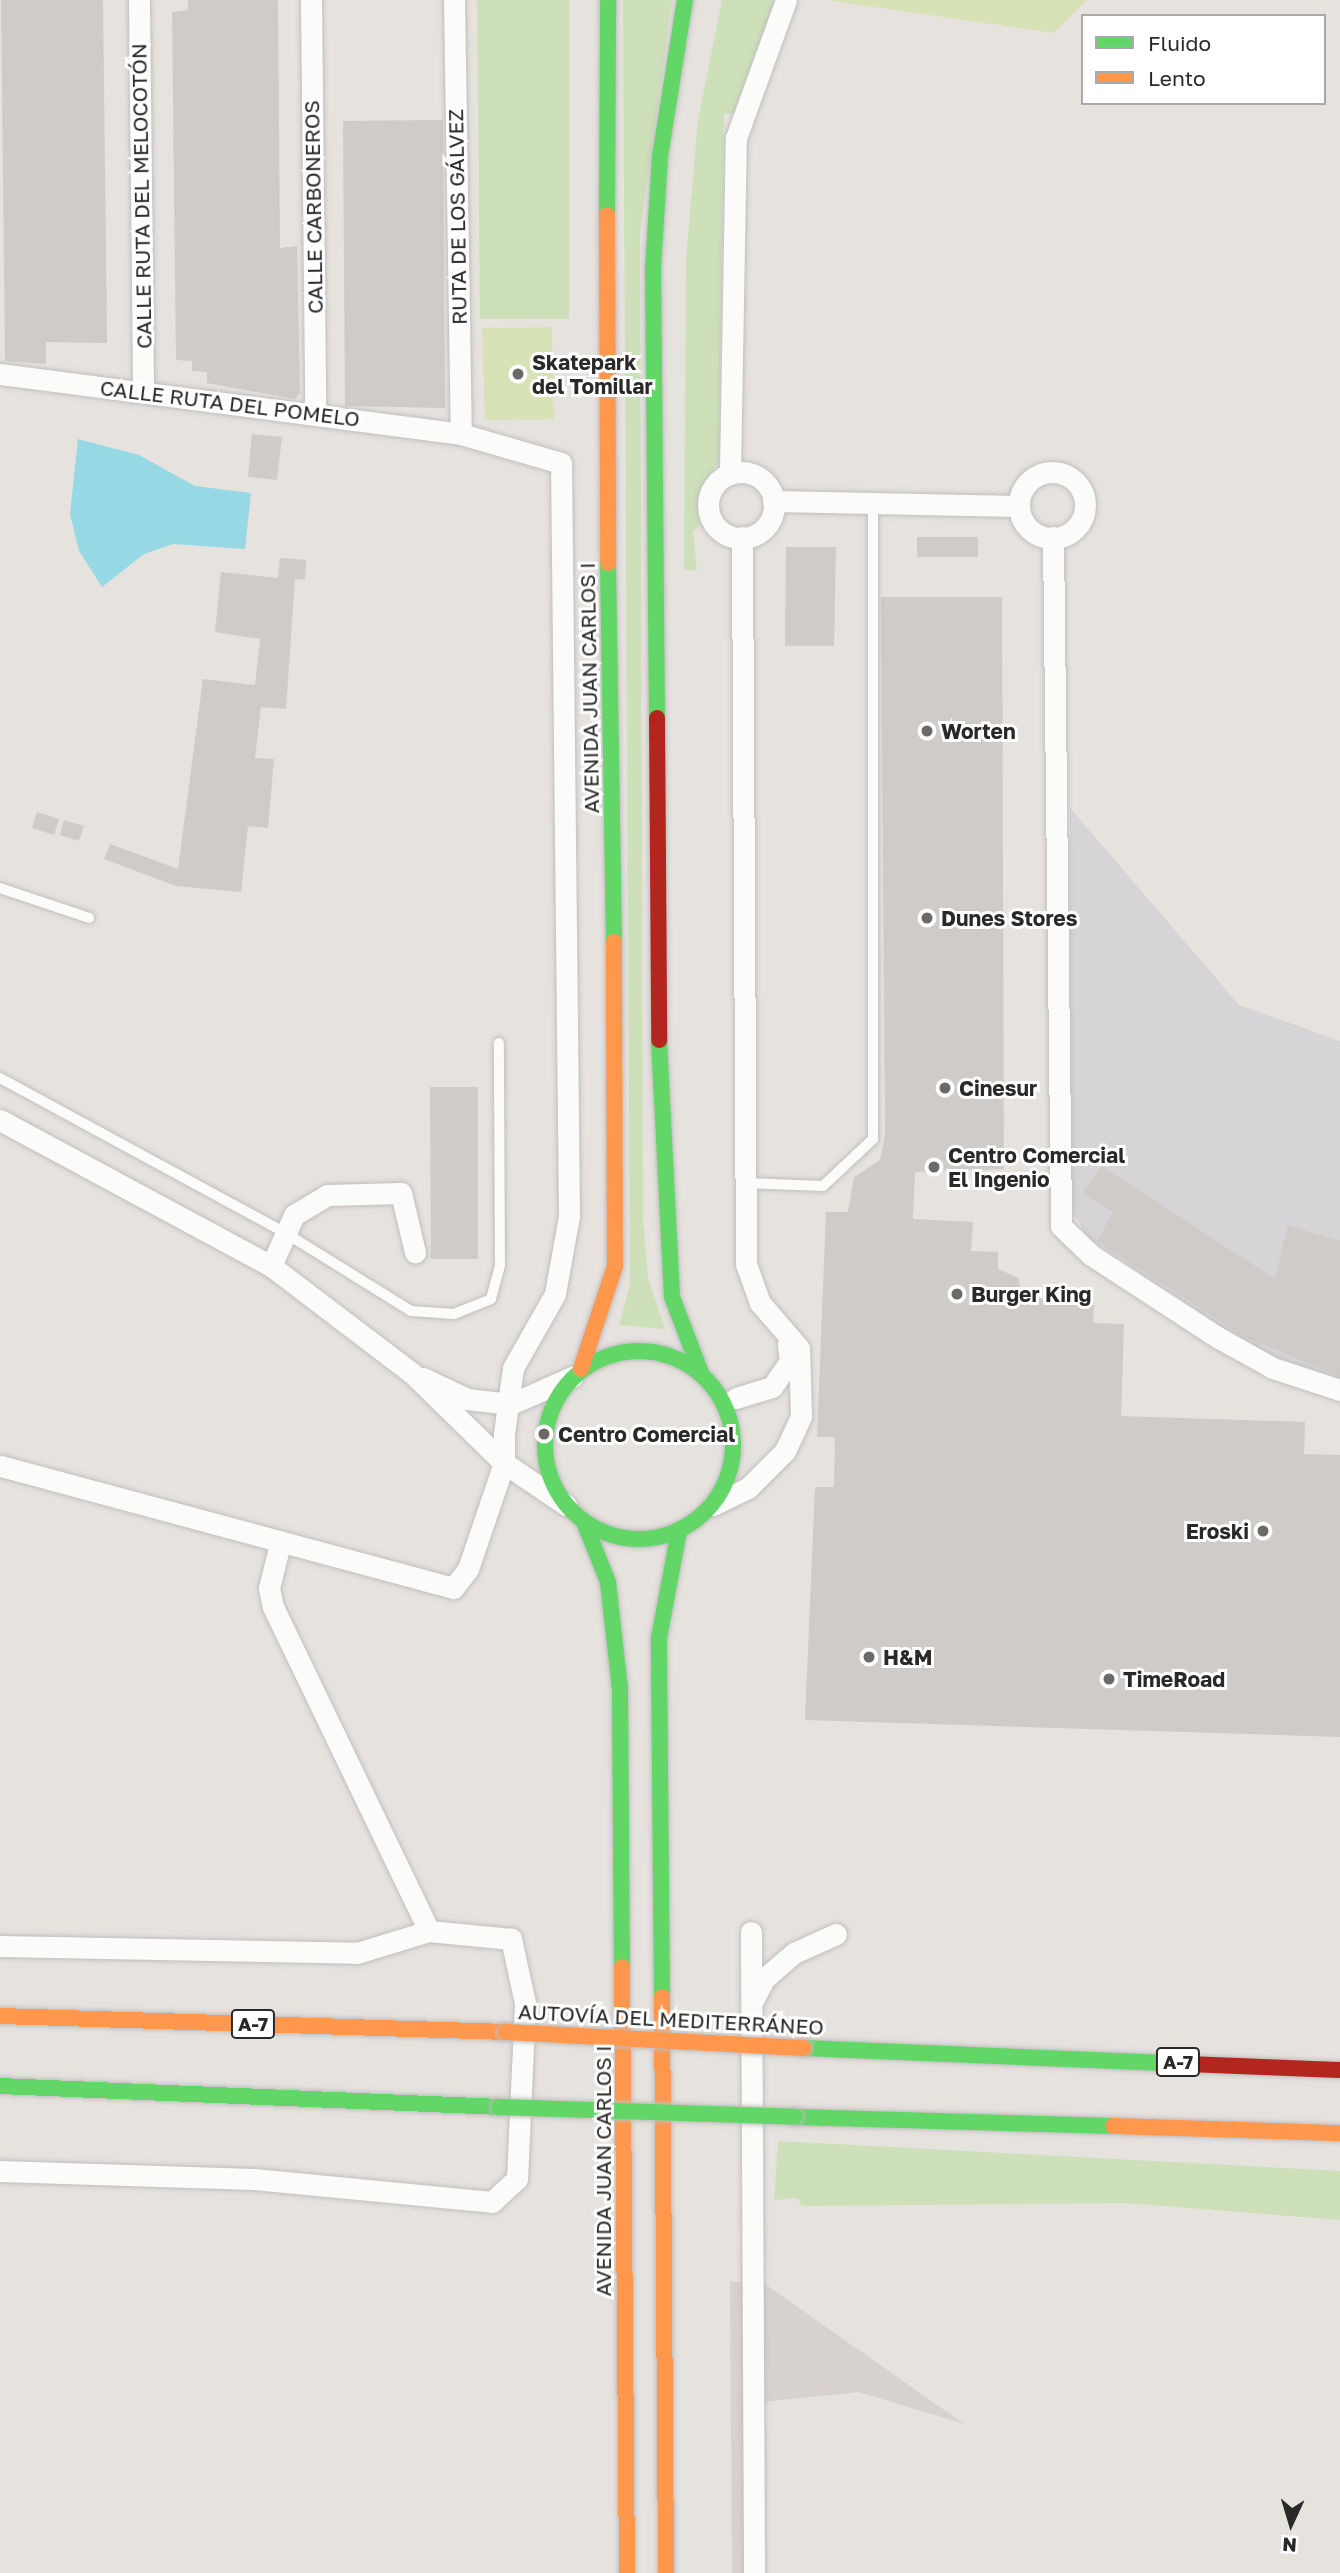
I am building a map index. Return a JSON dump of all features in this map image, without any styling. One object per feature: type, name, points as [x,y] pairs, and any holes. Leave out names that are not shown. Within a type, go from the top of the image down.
[{"type":"main road","name":"AVENIDA JUAN CARLOS I","points":[[577,1373],[615,1266],[618,1146],[606,449],[608,0]]},
{"type":"main road","points":[[684,0],[660,156],[653,268],[660,1147],[672,1297],[701,1373],[728,1412],[734,1448],[713,1504],[679,1531],[635,1539],[584,1522],[566,1505],[547,1471],[544,1434],[554,1403],[577,1373],[617,1353],[648,1350],[701,1373]]},
{"type":"main road","name":"AVENIDA JUAN CARLOS I","points":[[584,1522],[608,1582],[620,1689],[627,2573]]},
{"type":"main road","points":[[667,2573],[659,1638],[679,1531]]},
{"type":"main road","name":"AUTOVÍA DEL MEDITERRÁNEO","points":[[0,2015],[506,2032],[804,2048],[1016,2053],[1340,2070]]},
{"type":"main road","points":[[1016,2053],[1232,2047]]},
{"type":"main road","points":[[0,2086],[499,2107],[1340,2133]]},
{"type":"main road","points":[[1062,2126],[1271,2150]]},
{"type":"street","name":"CALLE RUTA DEL MELOCOTÓN","points":[[139,0],[143,392]]},
{"type":"street","name":"CALLE CARBONEROS","points":[[311,0],[316,414]]},
{"type":"street","name":"RUTA DE LOS GÁLVEZ","points":[[454,0],[461,434]]},
{"type":"street","points":[[730,473],[762,479],[773,501],[764,528],[742,537],[724,533],[709,514],[711,490],[730,473],[736,138],[786,0]]},
{"type":"street","name":"CALLE RUTA DEL POMELO","points":[[0,374],[461,434],[561,463],[569,1216],[555,1294],[513,1368],[511,1405]]},
{"type":"street","points":[[1042,473],[1073,479],[1083,495],[1082,517],[1073,530],[1053,537],[1026,526],[1019,506],[1022,489],[1042,473]]},
{"type":"street","points":[[773,501],[1019,506]]},
{"type":"street","points":[[713,1504],[748,1488],[785,1451],[800,1416],[799,1348],[760,1303],[746,1264],[742,537]]},
{"type":"street","points":[[1053,537],[1061,1226],[1091,1255],[1219,1338],[1273,1368],[1340,1390]]},
{"type":"street","points":[[0,1120],[271,1266],[412,1373],[505,1463],[566,1505]]},
{"type":"street","points":[[271,1266],[294,1215],[327,1195],[401,1193],[415,1252]]},
{"type":"street","points":[[736,1398],[751,1397],[782,1377],[790,1361],[781,1326]]},
{"type":"street","points":[[412,1373],[467,1399],[511,1405],[577,1373]]},
{"type":"street","points":[[0,1466],[280,1544],[453,1588],[468,1569],[505,1463],[511,1405]]},
{"type":"street","points":[[280,1544],[269,1588],[273,1607],[429,1931]]},
{"type":"street","points":[[0,1946],[357,1953],[429,1931],[511,1939],[524,2003],[517,2179],[492,2202],[254,2179],[0,2171]]},
{"type":"street","points":[[751,1931],[754,2573]]},
{"type":"street","points":[[751,2004],[765,1978],[794,1952],[836,1934]]},
{"type":"lane","points":[[746,1183],[823,1186],[873,1139],[873,503]]},
{"type":"lane","points":[[0,888],[89,918]]},
{"type":"lane","points":[[0,1078],[287,1234],[411,1311],[454,1314],[491,1299],[500,1265],[499,1043]]},
{"type":"shaded area","points":[[1070,808],[1239,1005],[1340,1041],[1340,1381],[1278,1364],[1088,1238],[1071,1209]]},
{"type":"shaded area","points":[[730,2281],[765,2284],[964,2424],[859,2392],[752,2403],[754,2573],[732,2573]]},
{"type":"green space","points":[[477,0],[569,0],[569,319],[480,319]]},
{"type":"green space","points":[[623,0],[672,0],[640,233],[643,1220],[648,1278],[665,1329],[619,1325],[630,1285]]},
{"type":"green space","points":[[722,0],[777,0],[740,113],[724,114],[719,460],[700,493],[703,522],[693,531],[697,571],[684,569],[686,258],[698,120]]},
{"type":"green space","points":[[826,0],[1087,0],[1054,33]]},
{"type":"green space","name":"Skatepark del Tomillar","points":[[552,327],[554,419],[485,420],[482,328]]},
{"type":"green space","points":[[778,2141],[1340,2171],[1340,2220],[1126,2203],[802,2206],[797,2198],[774,2200]]},
{"type":"water","points":[[78,439],[139,455],[195,486],[251,493],[245,549],[173,544],[144,554],[102,587],[79,551],[70,514]]},
{"type":"building","points":[[1,0],[103,0],[107,343],[46,342],[46,364],[5,361]]},
{"type":"building","points":[[188,0],[278,0],[280,248],[297,246],[300,393],[295,399],[207,383],[207,372],[192,371],[192,361],[176,360],[172,12],[188,10]]},
{"type":"building","points":[[443,120],[445,408],[345,406],[343,121]]},
{"type":"building","points":[[252,434],[282,437],[277,480],[248,477]]},
{"type":"building","points":[[917,537],[978,537],[978,557],[917,557]]},
{"type":"building","points":[[786,547],[836,547],[834,646],[785,646]]},
{"type":"building","points":[[280,558],[306,560],[305,580],[295,579],[286,709],[261,707],[255,758],[274,759],[268,828],[248,826],[241,892],[176,886],[104,859],[110,844],[178,869],[203,679],[255,685],[260,639],[215,632],[221,572],[278,578]]},
{"type":"building","name":"Centro Comercial El Ingenio","points":[[881,597],[1002,597],[1004,1169],[915,1172],[913,1219],[973,1222],[971,1251],[998,1252],[998,1269],[1018,1278],[1022,1294],[1043,1295],[1043,1303],[1094,1305],[1093,1323],[1124,1324],[1121,1416],[1305,1422],[1304,1454],[1340,1455],[1340,1737],[805,1720],[815,1487],[834,1487],[835,1437],[817,1437],[826,1212],[848,1212],[854,1177],[880,1160],[885,1134]]},
{"type":"building","points":[[37,812],[59,819],[54,835],[32,828]]},
{"type":"building","points":[[64,820],[84,826],[79,841],[60,835]]},
{"type":"building","points":[[430,1087],[478,1087],[478,1259],[431,1259]]},
{"type":"building","points":[[1102,1166],[1275,1279],[1288,1225],[1340,1241],[1340,1376],[1245,1337],[1097,1241],[1113,1212],[1082,1193]]},
{"type":"traffic: fast","points":[[607,215],[608,0]]},
{"type":"traffic: fast","points":[[657,718],[653,268],[660,156],[685,0]]},
{"type":"traffic: fast","points":[[608,563],[614,942]]},
{"type":"traffic: fast","points":[[659,1040],[672,1297],[701,1373]]},
{"type":"traffic: fast","points":[[639,1351],[675,1358],[705,1379],[726,1409],[733,1445],[726,1481],[705,1511],[675,1532],[639,1539],[603,1532],[573,1511],[552,1481],[545,1445],[552,1409],[573,1379],[603,1358],[639,1351]]},
{"type":"traffic: fast","points":[[584,1522],[608,1582],[620,1689],[622,1967]]},
{"type":"traffic: fast","points":[[662,1997],[659,1638],[679,1531]]},
{"type":"traffic: fast","points":[[804,2048],[1188,2064]]},
{"type":"traffic: fast","points":[[0,2086],[499,2107]]},
{"type":"traffic: fast","points":[[499,2107],[795,2117]]},
{"type":"traffic: fast","points":[[795,2117],[1113,2126]]},
{"type":"traffic: slow","points":[[607,215],[608,563]]},
{"type":"traffic: slow","points":[[581,1369],[615,1266],[614,942]]},
{"type":"traffic: slow","points":[[622,1967],[627,2573]]},
{"type":"traffic: slow","points":[[662,1997],[666,2573]]},
{"type":"traffic: slow","points":[[0,2016],[506,2032]]},
{"type":"traffic: slow","points":[[506,2032],[804,2048]]},
{"type":"traffic: slow","points":[[1113,2126],[1340,2133]]},
{"type":"traffic: jam","points":[[657,718],[659,1040]]},
{"type":"traffic: jam","points":[[1188,2064],[1340,2070]]},
{"type":"place","name":"Skatepark del Tomillar","points":[[518,374]]},
{"type":"place","name":"Worten","points":[[927,731]]},
{"type":"place","name":"Dunes Stores","points":[[927,918]]},
{"type":"place","name":"Cinesur","points":[[945,1088]]},
{"type":"place","name":"Centro Comercial El Ingenio","points":[[934,1167]]},
{"type":"place","name":"Burger King","points":[[957,1294]]},
{"type":"place","name":"Centro Comercial","points":[[544,1434]]},
{"type":"place","name":"Eroski","points":[[1263,1531]]},
{"type":"place","name":"H&M","points":[[869,1657]]},
{"type":"place","name":"TimeRoad","points":[[1109,1679]]}]
